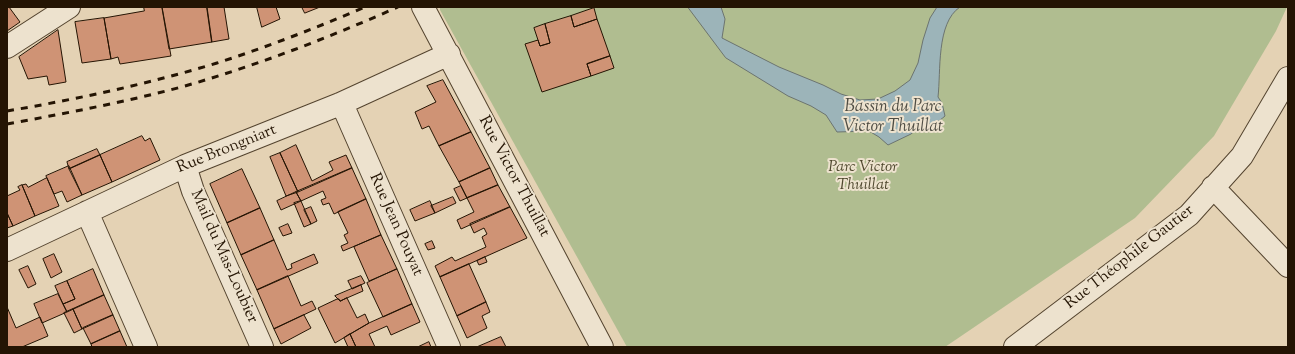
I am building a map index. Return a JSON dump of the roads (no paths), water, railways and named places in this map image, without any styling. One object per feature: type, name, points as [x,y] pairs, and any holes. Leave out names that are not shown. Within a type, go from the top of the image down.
[{"type":"street","points":[[7,48],[68,7]]},
{"type":"street","name":"Rue Victor Thuillat","points":[[426,12],[602,347]]},
{"type":"street","name":"Rue Brongniart","points":[[7,250],[185,166],[340,104],[449,54]]},
{"type":"street","name":"Rue Théophile Gautier","points":[[1015,347],[1189,215],[1242,156],[1288,78]]},
{"type":"street","name":"Rue Jean Pouyat","points":[[340,104],[346,113],[449,347]]},
{"type":"street","name":"Mail du Mas-Loubier","points":[[185,166],[193,191],[262,347]]},
{"type":"street","points":[[1213,187],[1288,266]]},
{"type":"street","points":[[87,212],[146,347]]},
{"type":"water","name":"Bassin du Parc Victor Thuillat","points":[[688,7],[721,7],[725,19],[722,38],[779,67],[841,94],[860,100],[878,99],[895,91],[910,80],[918,63],[930,18],[937,7],[960,7],[952,14],[947,24],[941,49],[938,97],[942,103],[945,116],[935,123],[924,123],[911,134],[888,145],[869,131],[837,132],[826,115],[811,106],[788,96],[726,58]]},
{"type":"railway","points":[[7,111],[113,90],[191,71],[273,44],[365,7]]},
{"type":"railway","points":[[7,124],[119,102],[185,86],[293,50],[398,7]]},
{"type":"park label","name":"Parc Victor Thuillat","points":[[863,177]]}]
